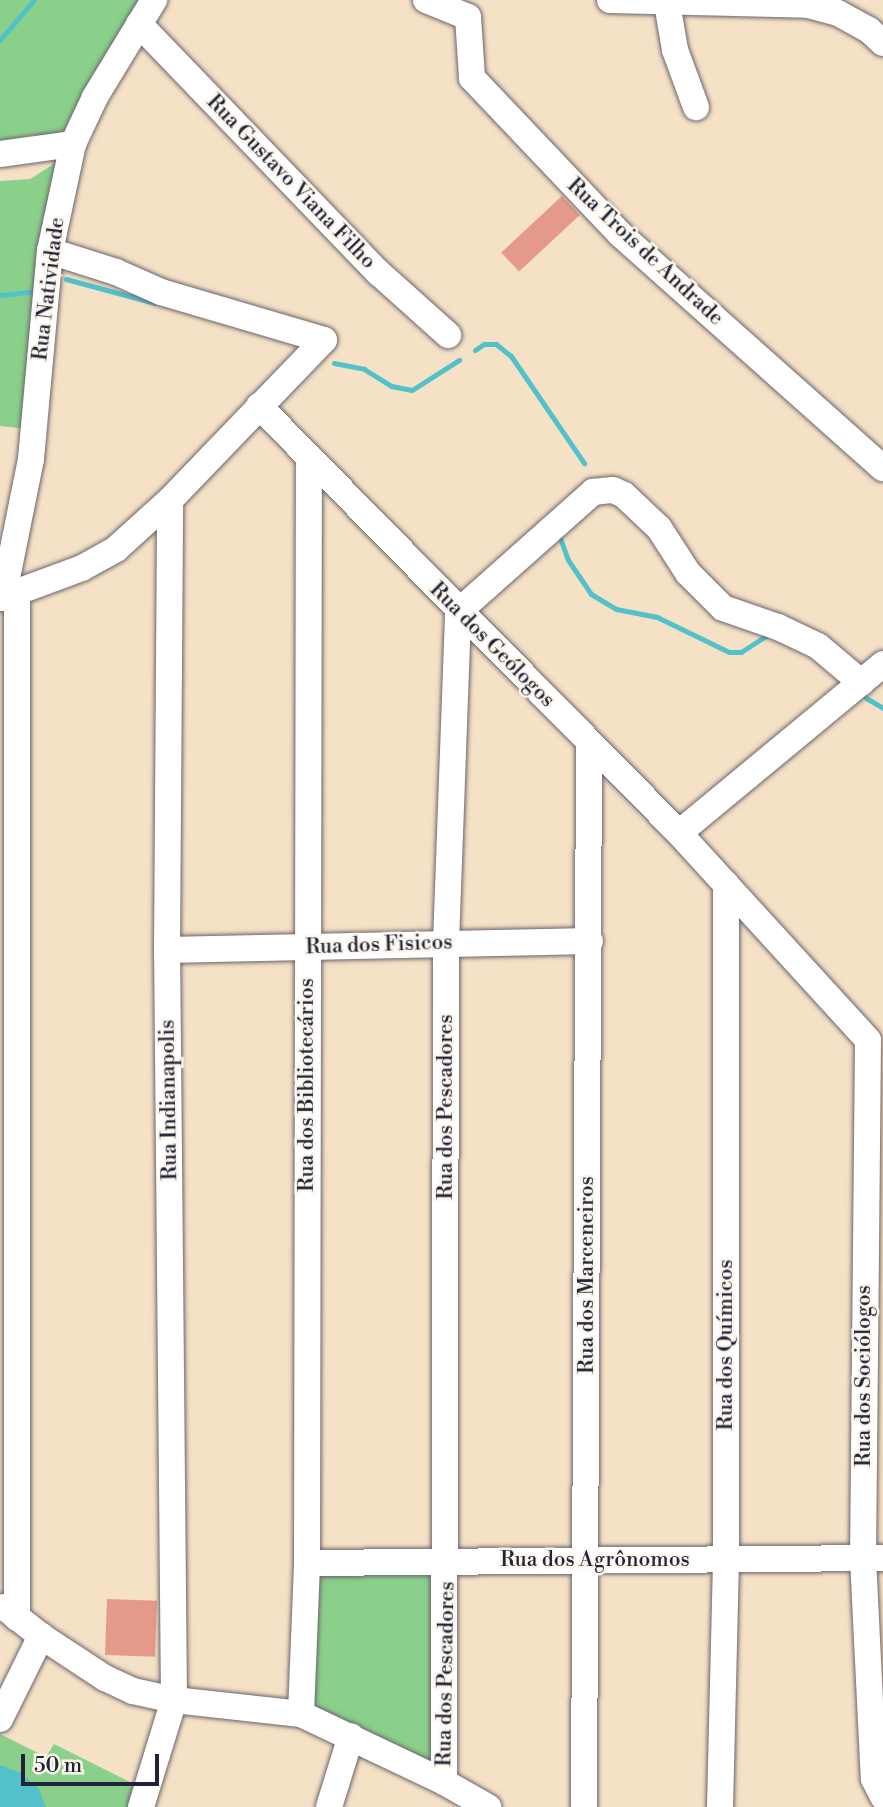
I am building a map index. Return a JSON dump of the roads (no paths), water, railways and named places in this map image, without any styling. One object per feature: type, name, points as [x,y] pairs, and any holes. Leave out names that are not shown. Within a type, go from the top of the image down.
[{"type":"street","name":"Rua Natividade","points":[[9,1611],[7,596],[31,459],[50,251],[73,144],[95,97],[154,0]]},
{"type":"street","name":"Rua Trois de Andrade","points":[[426,0],[457,5],[469,20],[470,74],[484,93],[620,233],[878,453]]},
{"type":"street","points":[[610,0],[808,5],[838,12],[869,30],[883,43]]},
{"type":"street","points":[[667,3],[675,50],[696,107]]},
{"type":"street","name":"Rua Gustavo Viana Filho","points":[[139,24],[379,273],[448,335]]},
{"type":"street","points":[[0,154],[73,144]]},
{"type":"street","points":[[7,596],[82,568],[116,549],[170,500],[324,340],[161,292],[116,272],[50,251]]},
{"type":"street","name":"Rua dos Geólogos","points":[[259,406],[726,884]]},
{"type":"street","name":"Rua dos Bibliotecários","points":[[301,1714],[307,1563],[309,457]]},
{"type":"street","points":[[458,612],[593,492],[604,489],[624,495],[659,528],[688,573],[723,608],[778,627],[818,646],[862,683]]},
{"type":"street","name":"Rua Indianapolis","points":[[141,1807],[174,1700],[167,950],[170,500]]},
{"type":"street","name":"Rua dos Pescadores","points":[[444,1782],[447,1561],[446,943],[458,612]]},
{"type":"street","points":[[679,833],[883,664]]},
{"type":"street","name":"Rua dos Marceneiros","points":[[584,1807],[589,744]]},
{"type":"street","name":"Rua dos Sociólogos","points":[[726,884],[875,1044],[874,1779],[882,1796]]},
{"type":"street","name":"Rua dos Químicos","points":[[720,1807],[726,1560],[726,884]]},
{"type":"street","name":"Rua dos Fisicos","points":[[167,950],[590,941]]},
{"type":"street","name":"Rua dos Agrônomos","points":[[307,1563],[873,1558]]},
{"type":"street","points":[[9,1611],[41,1636],[105,1678],[133,1691],[174,1700],[301,1714],[444,1782],[488,1807]]},
{"type":"street","points":[[0,1719],[41,1636]]},
{"type":"street","points":[[329,1807],[351,1736]]},
{"type":"water","points":[[0,1765],[21,1773],[39,1789],[46,1807],[0,1807]]},
{"type":"waterway","points":[[0,40],[34,0]]},
{"type":"waterway","points":[[66,279],[155,303]]},
{"type":"waterway","points":[[0,295],[37,291]]},
{"type":"waterway","points":[[475,350],[484,344],[496,344],[511,356],[584,463]]},
{"type":"waterway","points":[[334,363],[364,369],[391,386],[412,390],[459,360]]},
{"type":"waterway","points":[[560,538],[568,560],[591,594],[616,609],[657,617],[729,652],[741,652],[771,635]]},
{"type":"waterway","points":[[866,698],[883,708]]}]
